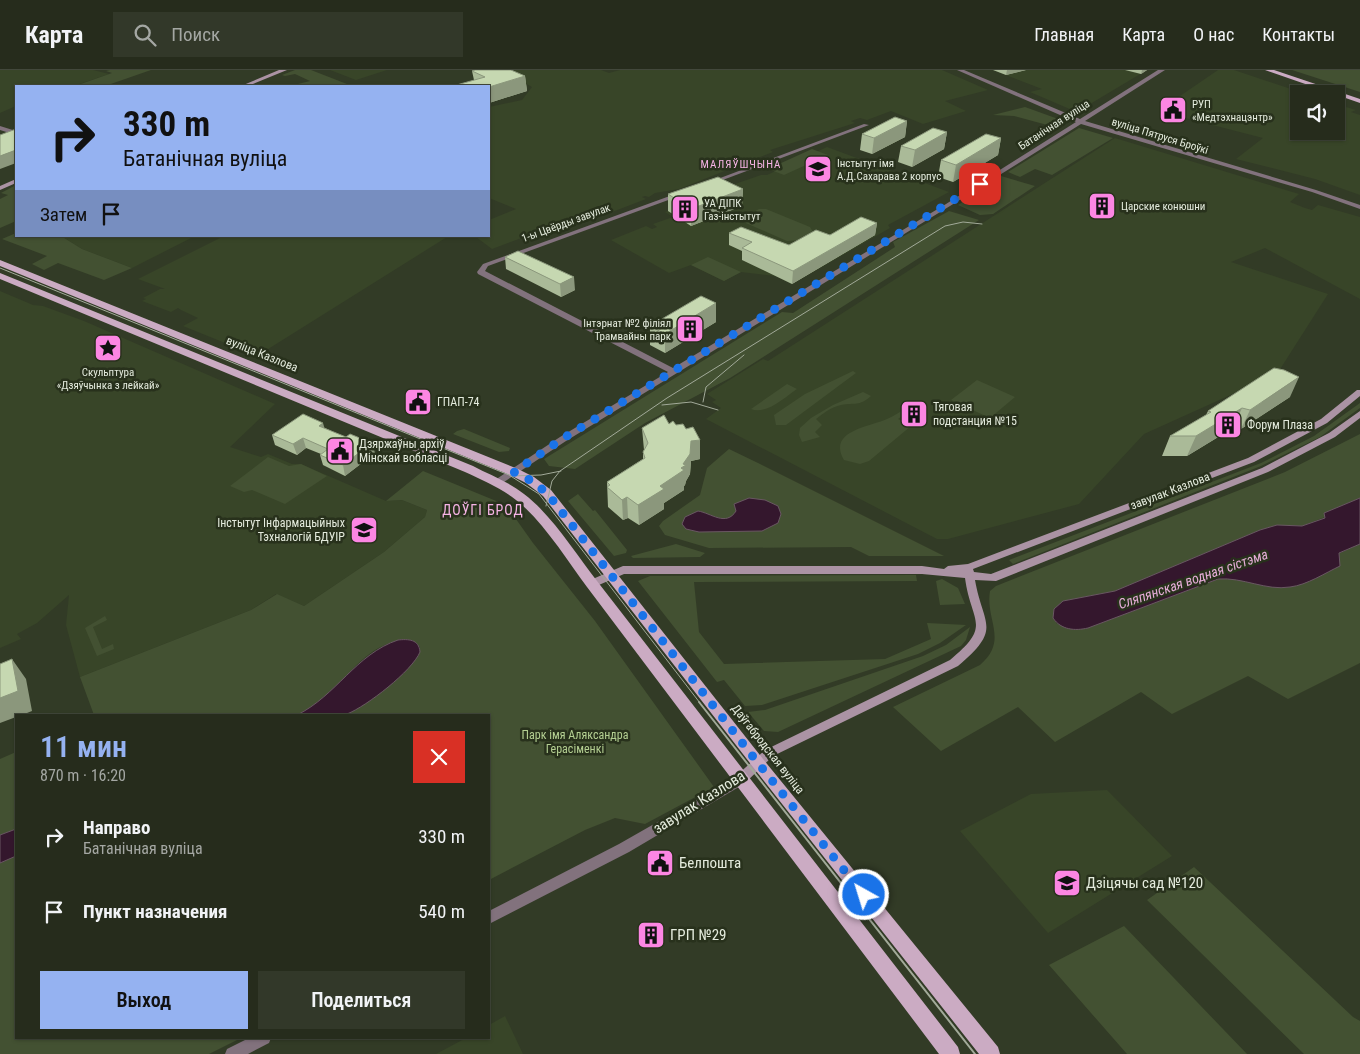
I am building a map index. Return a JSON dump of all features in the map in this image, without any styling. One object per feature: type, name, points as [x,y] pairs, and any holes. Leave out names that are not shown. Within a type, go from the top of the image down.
[{"type":"main road","points":[[246,85],[284,70]]},
{"type":"main road","points":[[1268,70],[1360,101]]},
{"type":"main road","points":[[0,184],[15,179]]},
{"type":"main road","points":[[0,188],[15,180]]},
{"type":"main road","name":"вуліца Казлова","points":[[0,263],[514,472]]},
{"type":"main road","points":[[0,276],[498,482],[512,490],[534,509],[952,1054]]},
{"type":"main road","name":"завулак Казлова","points":[[969,572],[1251,460],[1324,421],[1360,392]]},
{"type":"main road","name":"завулак Казлова","points":[[592,584],[623,570],[969,572],[992,578],[1003,576],[1266,470],[1332,435],[1360,414]]},
{"type":"main road","name":"Даўгабродская вуліца","points":[[514,472],[530,480],[547,493],[758,763],[991,1054]]},
{"type":"main road","name":"завулак Казлова","points":[[740,780],[769,753],[954,663],[972,649],[979,638],[982,620],[969,572]]},
{"type":"street","name":"вуліца Пятруся Броўкі","points":[[960,70],[1081,122],[1314,191],[1360,207]]},
{"type":"street","name":"Батанічная вуліца","points":[[498,482],[562,439],[1081,122],[1162,70]]},
{"type":"street","points":[[706,184],[866,125]]},
{"type":"street","points":[[0,128],[15,134]]},
{"type":"street","name":"1-ы Цвёрды завулак","points":[[674,372],[481,272],[485,265],[691,190]]},
{"type":"street","name":"завулак Казлова","points":[[490,917],[624,848],[740,780]]},
{"type":"street","points":[[232,1054],[262,1039]]},
{"type":"shaded area","points":[[0,70],[93,70],[109,74],[77,85],[15,85],[15,106],[0,113]]},
{"type":"shaded area","points":[[330,70],[387,70],[356,80]]},
{"type":"shaded area","points":[[501,70],[601,70],[609,73],[620,70],[942,70],[988,90],[945,101],[966,111],[923,124],[891,111],[867,120],[860,118],[851,121],[855,123],[770,150],[773,152],[679,189],[642,197],[646,199],[586,222],[578,217],[492,249],[476,237],[490,237],[490,220],[516,209],[490,198],[490,107],[522,100],[532,87]]},
{"type":"shaded area","points":[[993,70],[1147,70],[1080,110],[1072,110],[1030,92],[1042,89]]},
{"type":"shaded area","points":[[1218,70],[1234,70],[1290,89],[1290,140],[1345,140],[1345,107],[1356,110],[1351,112],[1360,115],[1360,195],[1315,179],[1236,159],[1263,138],[1162,112],[1164,110],[1161,109]]},
{"type":"shaded area","points":[[1115,138],[1299,194],[1290,202],[1305,208],[1312,210],[1318,205],[1360,217],[1360,299],[1265,248],[1231,262],[1328,294],[1277,374],[1144,434],[1079,504],[948,539],[937,539],[706,419],[721,408],[712,402],[716,400],[707,394],[763,359],[768,361]]},
{"type":"shaded area","points":[[827,147],[949,192],[888,225],[890,228],[792,284],[775,276],[741,272],[724,281],[691,265],[669,273],[611,240],[646,226],[652,229],[657,227],[653,224],[673,217],[665,212],[716,194],[712,192],[761,175],[767,175]]},
{"type":"shaded area","points":[[63,237],[193,237],[132,268],[82,249]]},
{"type":"shaded area","points":[[222,237],[447,237],[257,356],[183,326],[198,318],[178,308],[171,312],[142,301],[146,299],[143,298],[160,289],[165,289],[138,279]]},
{"type":"shaded area","points":[[0,291],[33,305],[43,306],[84,321],[275,404],[230,447],[261,457],[268,454],[292,464],[301,464],[386,501],[402,500],[427,510],[425,517],[384,552],[304,606],[276,594],[251,610],[80,677],[66,625],[69,595],[37,623],[17,634],[21,639],[0,648]]},
{"type":"shaded area","name":"Дзіцячы сад №120","points":[[1107,790],[1172,856],[1048,933],[960,831],[1031,794]]},
{"type":"shaded area","points":[[505,1016],[523,1054],[436,1054],[464,1039],[490,1039],[490,1024]]},
{"type":"green space","points":[[151,70],[108,85],[78,85],[112,73],[106,71]]},
{"type":"green space","points":[[295,70],[311,70],[349,85],[294,85],[310,81],[295,74],[282,75]]},
{"type":"green space","points":[[1292,70],[1360,70],[1360,92],[1345,87],[1345,85],[1338,85]]},
{"type":"green space","points":[[1025,107],[1061,120],[1051,126],[1014,116],[993,115]]},
{"type":"green space","points":[[1079,128],[1113,138],[1052,175],[1035,169],[1020,177],[1008,172]]},
{"type":"green space","points":[[812,149],[828,155],[784,175],[768,169]]},
{"type":"green space","points":[[1001,176],[1035,186],[993,214],[980,215],[958,205]]},
{"type":"green space","points":[[15,186],[15,221],[0,228],[0,199],[8,195],[1,193]]},
{"type":"green space","points":[[759,209],[766,209],[810,227],[813,232],[802,240],[787,241],[739,220]]},
{"type":"green space","points":[[949,211],[979,220],[730,378],[645,423],[575,469],[549,466],[544,459],[782,312],[793,313],[895,247],[893,242]]},
{"type":"green space","points":[[15,233],[15,237],[63,237],[82,249],[132,268],[104,280],[58,263],[44,270],[32,264],[47,256],[2,239]]},
{"type":"green space","points":[[708,257],[741,272],[724,281],[691,265]]},
{"type":"green space","points":[[853,371],[856,373],[786,425],[776,425],[774,415],[805,394]]},
{"type":"green space","points":[[977,380],[1015,397],[990,418],[951,400]]},
{"type":"green space","points":[[787,384],[797,389],[763,410],[751,409]]},
{"type":"green space","points":[[863,392],[871,396],[860,403],[837,406],[825,412],[816,419],[822,425],[815,432],[820,437],[802,442],[799,435],[800,428],[811,418],[833,405]]},
{"type":"green space","points":[[1360,403],[1360,408],[1320,437],[1261,466],[1013,564],[1009,560],[1261,463],[1314,436]]},
{"type":"green space","points":[[908,407],[911,409],[898,419],[911,426],[869,461],[860,464],[844,460],[840,450],[841,442],[845,436],[890,418]]},
{"type":"green space","points":[[464,429],[510,448],[509,451],[499,452],[453,434]]},
{"type":"green space","points":[[1360,434],[1360,498],[1324,513],[1325,517],[1302,526],[1277,525],[1260,530],[1115,591],[1063,601],[1056,623],[1071,629],[1088,628],[1218,579],[1240,579],[1273,587],[1291,587],[1338,554],[1360,544],[1360,663],[1288,699],[1248,676],[1172,714],[1141,692],[1055,742],[1018,707],[941,751],[893,707],[980,665],[989,656],[995,638],[990,611],[990,591],[996,586],[1285,472]]},
{"type":"green space","points":[[729,449],[944,556],[869,556],[851,547],[709,548],[665,535],[659,526],[663,521],[700,495],[707,468]]},
{"type":"green space","points":[[268,457],[289,466],[301,464],[327,476],[285,504],[252,490],[244,492],[230,486]]},
{"type":"green space","name":"Парк імя Аляксандра Герасіменкі","points":[[423,471],[506,505],[533,543],[595,621],[714,787],[645,824],[615,818],[585,830],[490,879],[490,714],[348,714],[390,685],[411,665],[418,655],[420,647],[412,640],[395,641],[380,647],[354,667],[318,703],[298,714],[94,714],[80,677],[251,610],[277,594],[304,606],[384,552],[425,517],[427,510],[402,500],[386,501]]},
{"type":"green space","points":[[578,494],[593,511],[595,510],[627,550],[626,553],[614,556],[568,501]]},
{"type":"green space","points":[[676,544],[705,553],[700,557],[633,558],[631,556]]},
{"type":"green space","points":[[916,575],[917,581],[694,582],[699,632],[724,664],[885,659],[931,639],[927,623],[966,625],[940,643],[918,654],[762,705],[745,706],[724,680],[717,682],[638,581],[650,576]]},
{"type":"green space","points":[[942,579],[958,588],[965,604],[940,605],[936,581]]},
{"type":"green space","points":[[105,616],[107,620],[93,627],[102,649],[113,644],[114,649],[97,656],[85,628]]},
{"type":"green space","points":[[970,627],[966,640],[961,646],[778,732],[764,731],[748,712],[765,710],[923,656],[946,645]]},
{"type":"green space","points":[[15,752],[15,829],[0,835],[0,759]]},
{"type":"green space","points":[[15,856],[15,1039],[239,1039],[209,1054],[0,1054],[0,863]]},
{"type":"green space","points":[[1194,867],[1353,1017],[1360,1021],[1360,1054],[1304,1054],[1147,900]]},
{"type":"green space","points":[[1124,926],[1247,1054],[1127,1054],[1049,965]]},
{"type":"water","points":[[749,498],[765,500],[778,506],[781,514],[778,523],[762,531],[699,532],[686,529],[682,524],[685,517],[698,511],[718,518],[728,518],[736,511],[734,504]]},
{"type":"water","name":"Сляпянская водная сістэма","points":[[1360,498],[1360,544],[1339,553],[1340,566],[1303,584],[1281,588],[1236,580],[1218,579],[1088,628],[1069,629],[1060,625],[1053,618],[1054,609],[1063,601],[1115,591],[1260,530],[1277,525],[1302,526],[1325,518],[1324,513]]},
{"type":"water","points":[[398,640],[409,640],[418,644],[420,652],[399,678],[356,710],[347,714],[299,714],[311,707],[358,665],[383,646]]},
{"type":"water","points":[[15,829],[15,856],[0,863],[0,835]]},
{"type":"building","points":[[511,70],[525,76],[490,87],[490,85],[457,85],[485,77],[472,71]]},
{"type":"building","points":[[895,117],[907,121],[874,138],[862,134]]},
{"type":"building","points":[[933,128],[947,132],[915,150],[901,146]]},
{"type":"building","points":[[15,129],[15,150],[0,156],[0,135]]},
{"type":"building","points":[[986,134],[1001,138],[956,165],[941,160]]},
{"type":"building","points":[[718,177],[743,189],[691,209],[668,194]]},
{"type":"building","points":[[861,217],[877,223],[793,271],[742,248],[752,242],[729,233],[741,227],[789,245],[816,230],[830,235]]},
{"type":"building","points":[[518,251],[574,277],[560,284],[505,257]]},
{"type":"building","points":[[701,296],[716,303],[665,334],[650,326]]},
{"type":"building","points":[[1274,368],[1284,370],[1299,377],[1250,410],[1242,408],[1196,436],[1170,436],[1211,412],[1208,411]]},
{"type":"building","points":[[303,414],[323,423],[319,426],[346,437],[350,434],[372,443],[343,465],[320,455],[328,449],[303,438],[293,444],[272,435]]},
{"type":"building","points":[[664,415],[669,424],[673,421],[676,425],[683,424],[686,429],[693,427],[700,440],[691,441],[690,454],[683,464],[686,465],[681,468],[684,470],[660,486],[664,489],[638,505],[627,497],[622,500],[607,487],[610,485],[607,482],[645,458],[643,452],[648,443],[642,428]]},
{"type":"building","points":[[12,659],[18,691],[0,698],[0,664]]},
{"type":"building","name":"ГРП №29","points":[[652,923],[659,934],[650,939],[643,928]]},
{"type":"tram line","points":[[560,471],[667,398],[945,226],[963,222],[982,224]]},
{"type":"tram line","points":[[0,268],[509,475],[539,494],[547,504]]},
{"type":"tram line","points":[[703,402],[706,387],[744,355]]},
{"type":"tram line","points":[[662,405],[691,402],[718,410]]},
{"type":"tram line","points":[[511,476],[541,475],[560,471]]},
{"type":"tram line","points":[[547,504],[552,481],[560,471]]},
{"type":"tram line","points":[[547,504],[700,703]]},
{"type":"tram line","points":[[699,702],[975,1054]]},
{"type":"place","name":"РУП «Медтэхнацэнтр»","points":[[1173,110]]},
{"type":"place","name":"Інстытут імя А.Д.Сахарава 2 корпус","points":[[818,169]]},
{"type":"place","name":"Царские конюшни","points":[[1102,206]]},
{"type":"place","name":"УА ДІПК Газ-інстытут","points":[[685,209]]},
{"type":"place","name":"Інтэрнат №2 філіял Трамвайны парк","points":[[690,329]]},
{"type":"place","name":"Скульптура «Дзяўчынка з лейкай»","points":[[108,348]]},
{"type":"place","name":"ГПАП-74","points":[[418,402]]},
{"type":"place","name":"Тяговая подстанция №15","points":[[914,414]]},
{"type":"place","name":"Форум Плаза","points":[[1228,425]]},
{"type":"place","name":"Дзяржаўны архіў Мінскай вобласці","points":[[340,451]]},
{"type":"place","name":"Інстытут Інфармацыйных Тэхналогій БДУІР","points":[[364,530]]},
{"type":"place","name":"Белпошта","points":[[660,863]]},
{"type":"place","name":"Дзіцячы сад №120","points":[[1067,883]]},
{"type":"place","name":"ГРП №29","points":[[651,935]]},
{"type":"district","name":"МАЛЯЎШЧЫНА","points":[[741,164]]},
{"type":"district","name":"ДОЎГІ БРОД","points":[[483,510]]},
{"type":"route","points":[[864,895],[758,763],[552,499],[539,486],[514,472],[562,439],[624,403],[980,184]]}]
